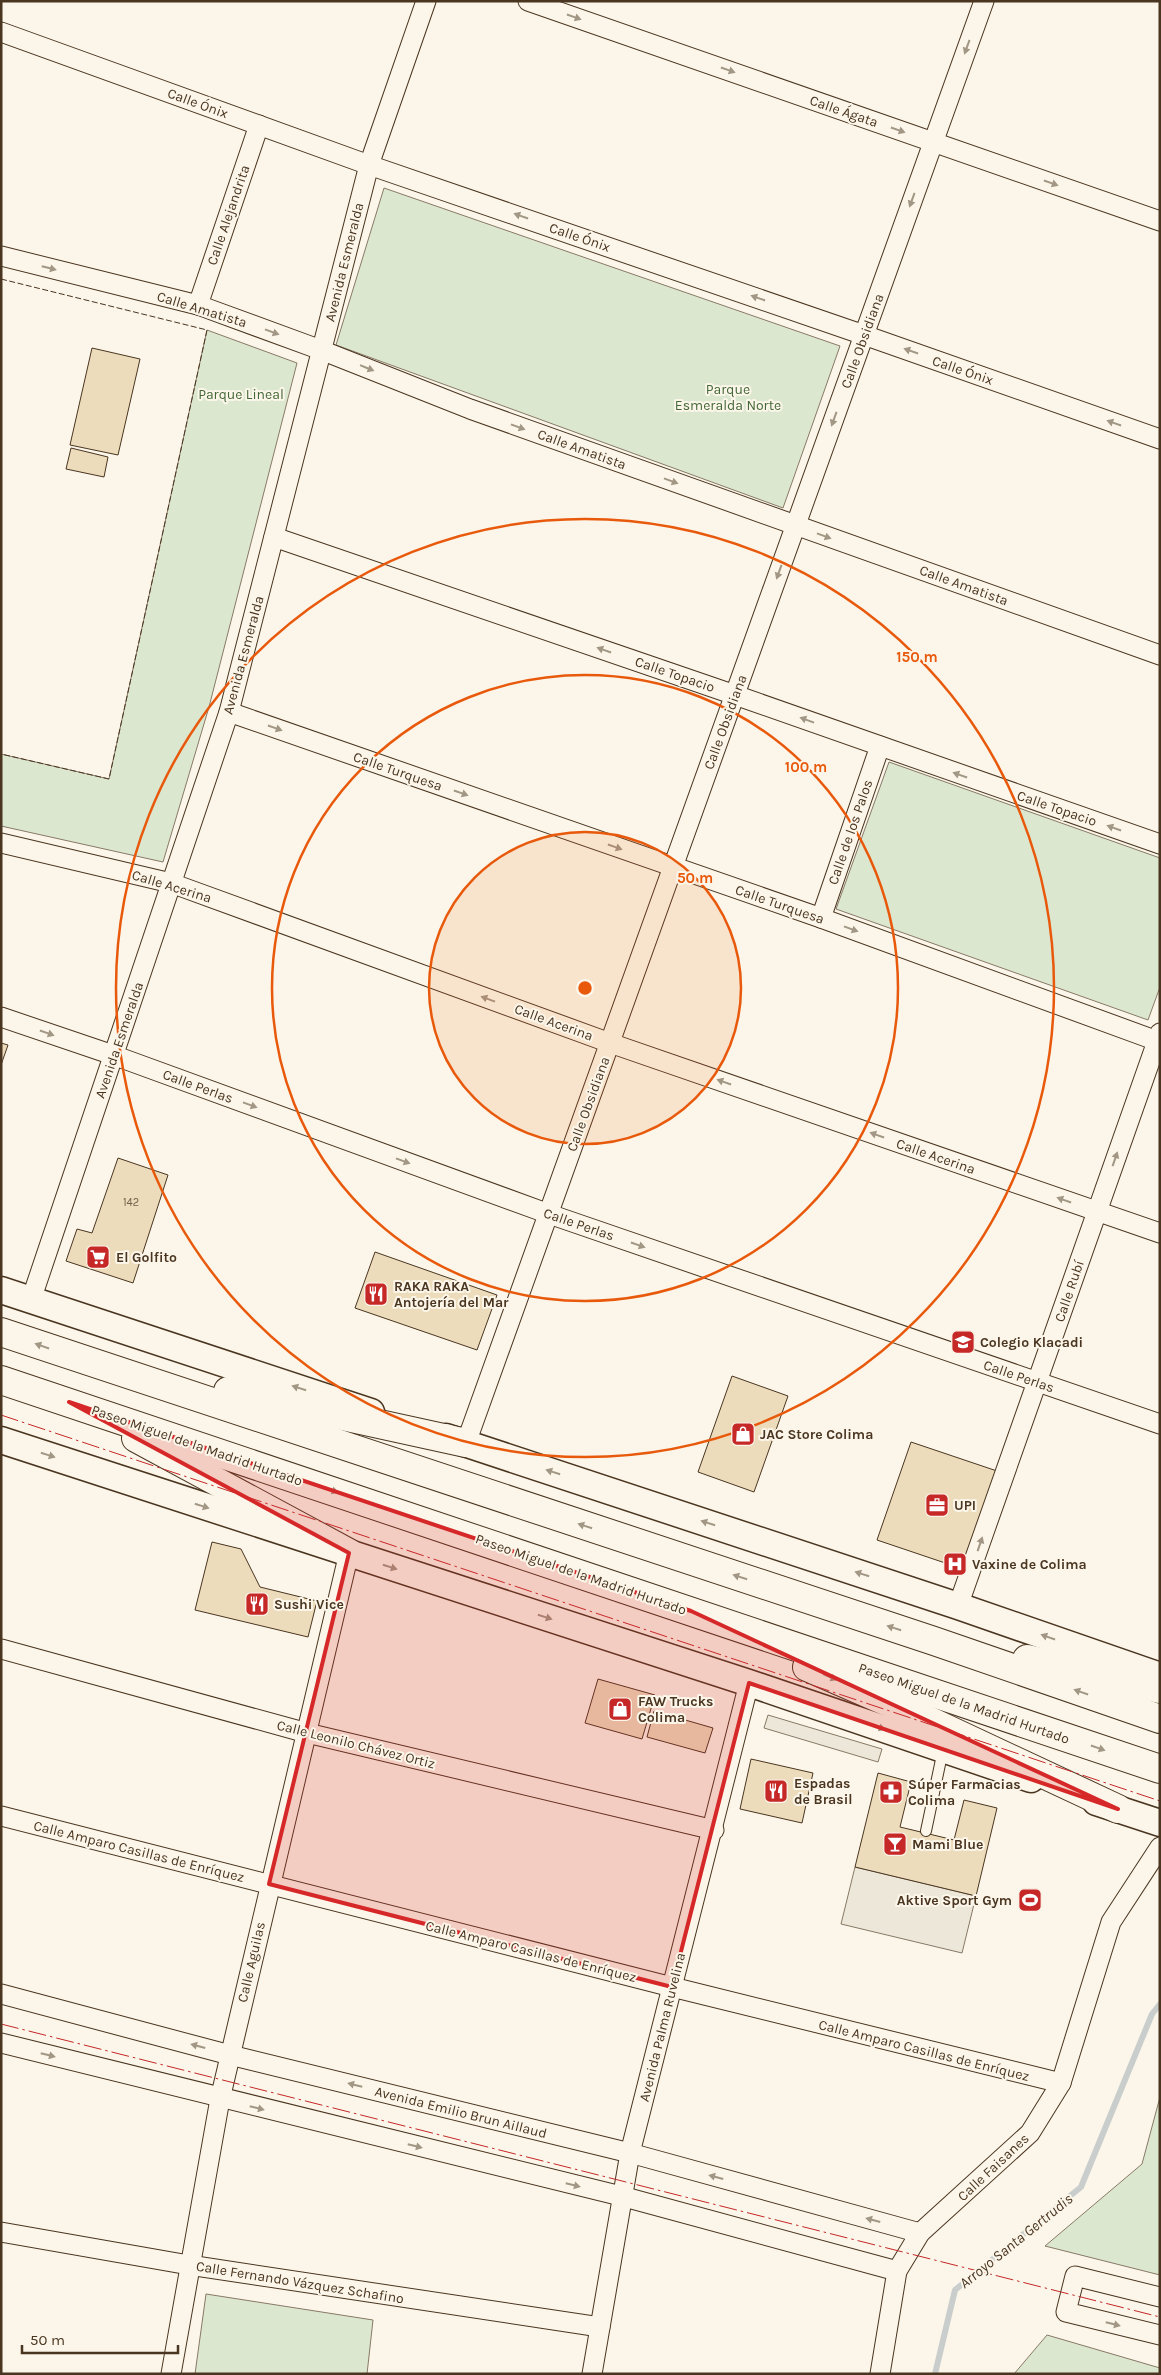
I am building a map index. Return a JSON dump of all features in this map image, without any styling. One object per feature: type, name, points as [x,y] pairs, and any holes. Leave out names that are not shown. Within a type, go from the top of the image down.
[{"type":"highway","points":[[1,1332],[934,1641],[1160,1720]]},
{"type":"highway","points":[[83,1359],[466,1443]]},
{"type":"highway","name":"Paseo Miguel de la Madrid Hurtado","points":[[1,1380],[1160,1769]]},
{"type":"highway","points":[[69,1402],[349,1553]]},
{"type":"highway","points":[[691,1611],[806,1666],[915,1714],[1118,1809]]},
{"type":"highway","points":[[934,1641],[1068,1667],[1160,1689]]},
{"type":"street","name":"Avenida Esmeralda","points":[[31,1300],[229,712],[369,165],[426,1]]},
{"type":"street","name":"Calle Ágata","points":[[528,1],[1160,220]]},
{"type":"street","name":"Calle Obsidiana","points":[[466,1443],[984,1]]},
{"type":"street","name":"Calle Ónix","points":[[1,32],[369,165],[1160,439]]},
{"type":"street","name":"Calle Alejandrita","points":[[198,305],[259,125]]},
{"type":"street","name":"Calle Amatista","points":[[1,256],[198,305],[321,350],[470,409],[1160,655]]},
{"type":"street","name":"Calle Topacio","points":[[274,537],[735,695],[1160,844]]},
{"type":"street","name":"Calle Turquesa","points":[[229,712],[821,918],[1159,1039]]},
{"type":"street","name":"Calle de los Palos","points":[[821,918],[880,746]]},
{"type":"street","name":"Calle Acerina","points":[[1,843],[171,883],[610,1043],[1160,1233]]},
{"type":"street","name":"Calle Perlas","points":[[1,1017],[113,1055],[549,1214],[1160,1424]]},
{"type":"street","name":"Calle Rubí","points":[[958,1606],[1159,1039]]},
{"type":"street","points":[[1,1290],[958,1606],[1160,1676]]},
{"type":"street","points":[[1,1440],[749,1683],[1160,1823]]},
{"type":"street","name":"Calle Aguilas","points":[[171,2374],[220,2099],[269,1884],[349,1553]]},
{"type":"street","name":"Calle Leonilo Chávez Ortiz","points":[[1,1649],[306,1733],[714,1830]]},
{"type":"street","name":"Avenida Palma Ruvelina","points":[[592,2374],[621,2196],[630,2153],[714,1830],[749,1683]]},
{"type":"street","name":"Calle Amparo Casillas de Enríquez","points":[[1,1816],[1061,2084]]},
{"type":"street","name":"Calle Faisanes","points":[[880,2374],[896,2270],[920,2233],[1030,2133],[1061,2084],[1111,1922],[1160,1847]]},
{"type":"street","name":"Avenida Emilio Brun Aillaud","points":[[1,1994],[230,2055],[630,2153],[920,2233]]},
{"type":"street","points":[[1,2043],[220,2099],[621,2196],[896,2270]]},
{"type":"street","name":"Calle Fernando Vázquez Schafino","points":[[1,2232],[189,2265],[600,2327]]},
{"type":"street","points":[[1160,2297],[1076,2276],[1066,2312],[1160,2335]]},
{"type":"lane","points":[[926,1831],[943,1750]]},
{"type":"highlighted area","points":[[69,1402],[691,1611],[1118,1809],[749,1683],[672,1987],[269,1884],[349,1553]]},
{"type":"green space","name":"Parque Esmeralda Norte","points":[[384,188],[840,346],[783,508],[336,345]]},
{"type":"green space","name":"Parque Lineal","points":[[207,330],[297,363],[209,707],[163,862],[1,826],[1,754],[109,779]]},
{"type":"green space","points":[[889,762],[1160,858],[1160,987],[1148,1020],[836,909]]},
{"type":"green space","points":[[1160,2097],[1160,2275],[1045,2246],[1142,2164]]},
{"type":"green space","points":[[206,2294],[373,2320],[367,2374],[195,2374]]},
{"type":"green space","points":[[1047,2335],[1160,2368],[1160,2374],[1014,2374]]},
{"type":"shaded area","points":[[768,1715],[882,1749],[878,1762],[764,1728]]},
{"type":"shaded area","points":[[855,1867],[976,1896],[962,1953],[841,1924]]},
{"type":"building","points":[[92,348],[140,359],[118,455],[70,445]]},
{"type":"building","points":[[71,448],[108,457],[104,477],[66,469]]},
{"type":"building","points":[[1,1043],[8,1045],[1,1065]]},
{"type":"building","points":[[118,1158],[168,1175],[133,1283],[66,1261],[77,1229],[92,1233]]},
{"type":"building","points":[[375,1252],[497,1295],[477,1350],[355,1308]]},
{"type":"building","name":"JAC Store Colima","points":[[732,1376],[788,1396],[754,1492],[698,1472]]},
{"type":"building","name":"UPI","points":[[911,1442],[997,1471],[963,1569],[877,1540]]},
{"type":"building","points":[[212,1542],[241,1549],[260,1587],[317,1601],[308,1637],[195,1610]]},
{"type":"building","name":"FAW Trucks Colima","points":[[598,1679],[655,1695],[642,1739],[585,1723]]},
{"type":"building","points":[[654,1711],[713,1728],[705,1753],[647,1737]]},
{"type":"building","name":"Espadas de Brasil","points":[[751,1759],[813,1773],[802,1823],[740,1809]]},
{"type":"building","points":[[878,1773],[911,1782],[900,1827],[954,1840],[964,1800],[997,1808],[976,1896],[855,1867]]},
{"type":"waterway","name":"Arroyo Santa Gertrudis","points":[[935,2374],[955,2290],[1081,2187],[1152,2014],[1160,2004]]},
{"type":"fence","points":[[1,279],[207,330],[109,779],[1,754]]},
{"type":"power","points":[[1,1415],[1160,1801]]},
{"type":"power","points":[[1,2024],[1160,2317]]},
{"type":"place","name":"El Golfito","points":[[98,1257]]},
{"type":"place","name":"RAKA RAKA Antojería del Mar","points":[[376,1294]]},
{"type":"place","name":"Colegio Klacadi","points":[[963,1342]]},
{"type":"place","name":"JAC Store Colima","points":[[743,1434]]},
{"type":"place","name":"UPI","points":[[937,1505]]},
{"type":"place","name":"Vaxine de Colima","points":[[955,1564]]},
{"type":"place","name":"Sushi Vice","points":[[257,1604]]},
{"type":"place","name":"FAW Trucks Colima","points":[[620,1709]]},
{"type":"place","name":"Espadas de Brasil","points":[[776,1791]]},
{"type":"place","name":"Súper Farmacias Colima","points":[[891,1792]]},
{"type":"place","name":"Mami Blue","points":[[895,1844]]},
{"type":"place","name":"Aktive Sport Gym","points":[[1030,1900]]}]
